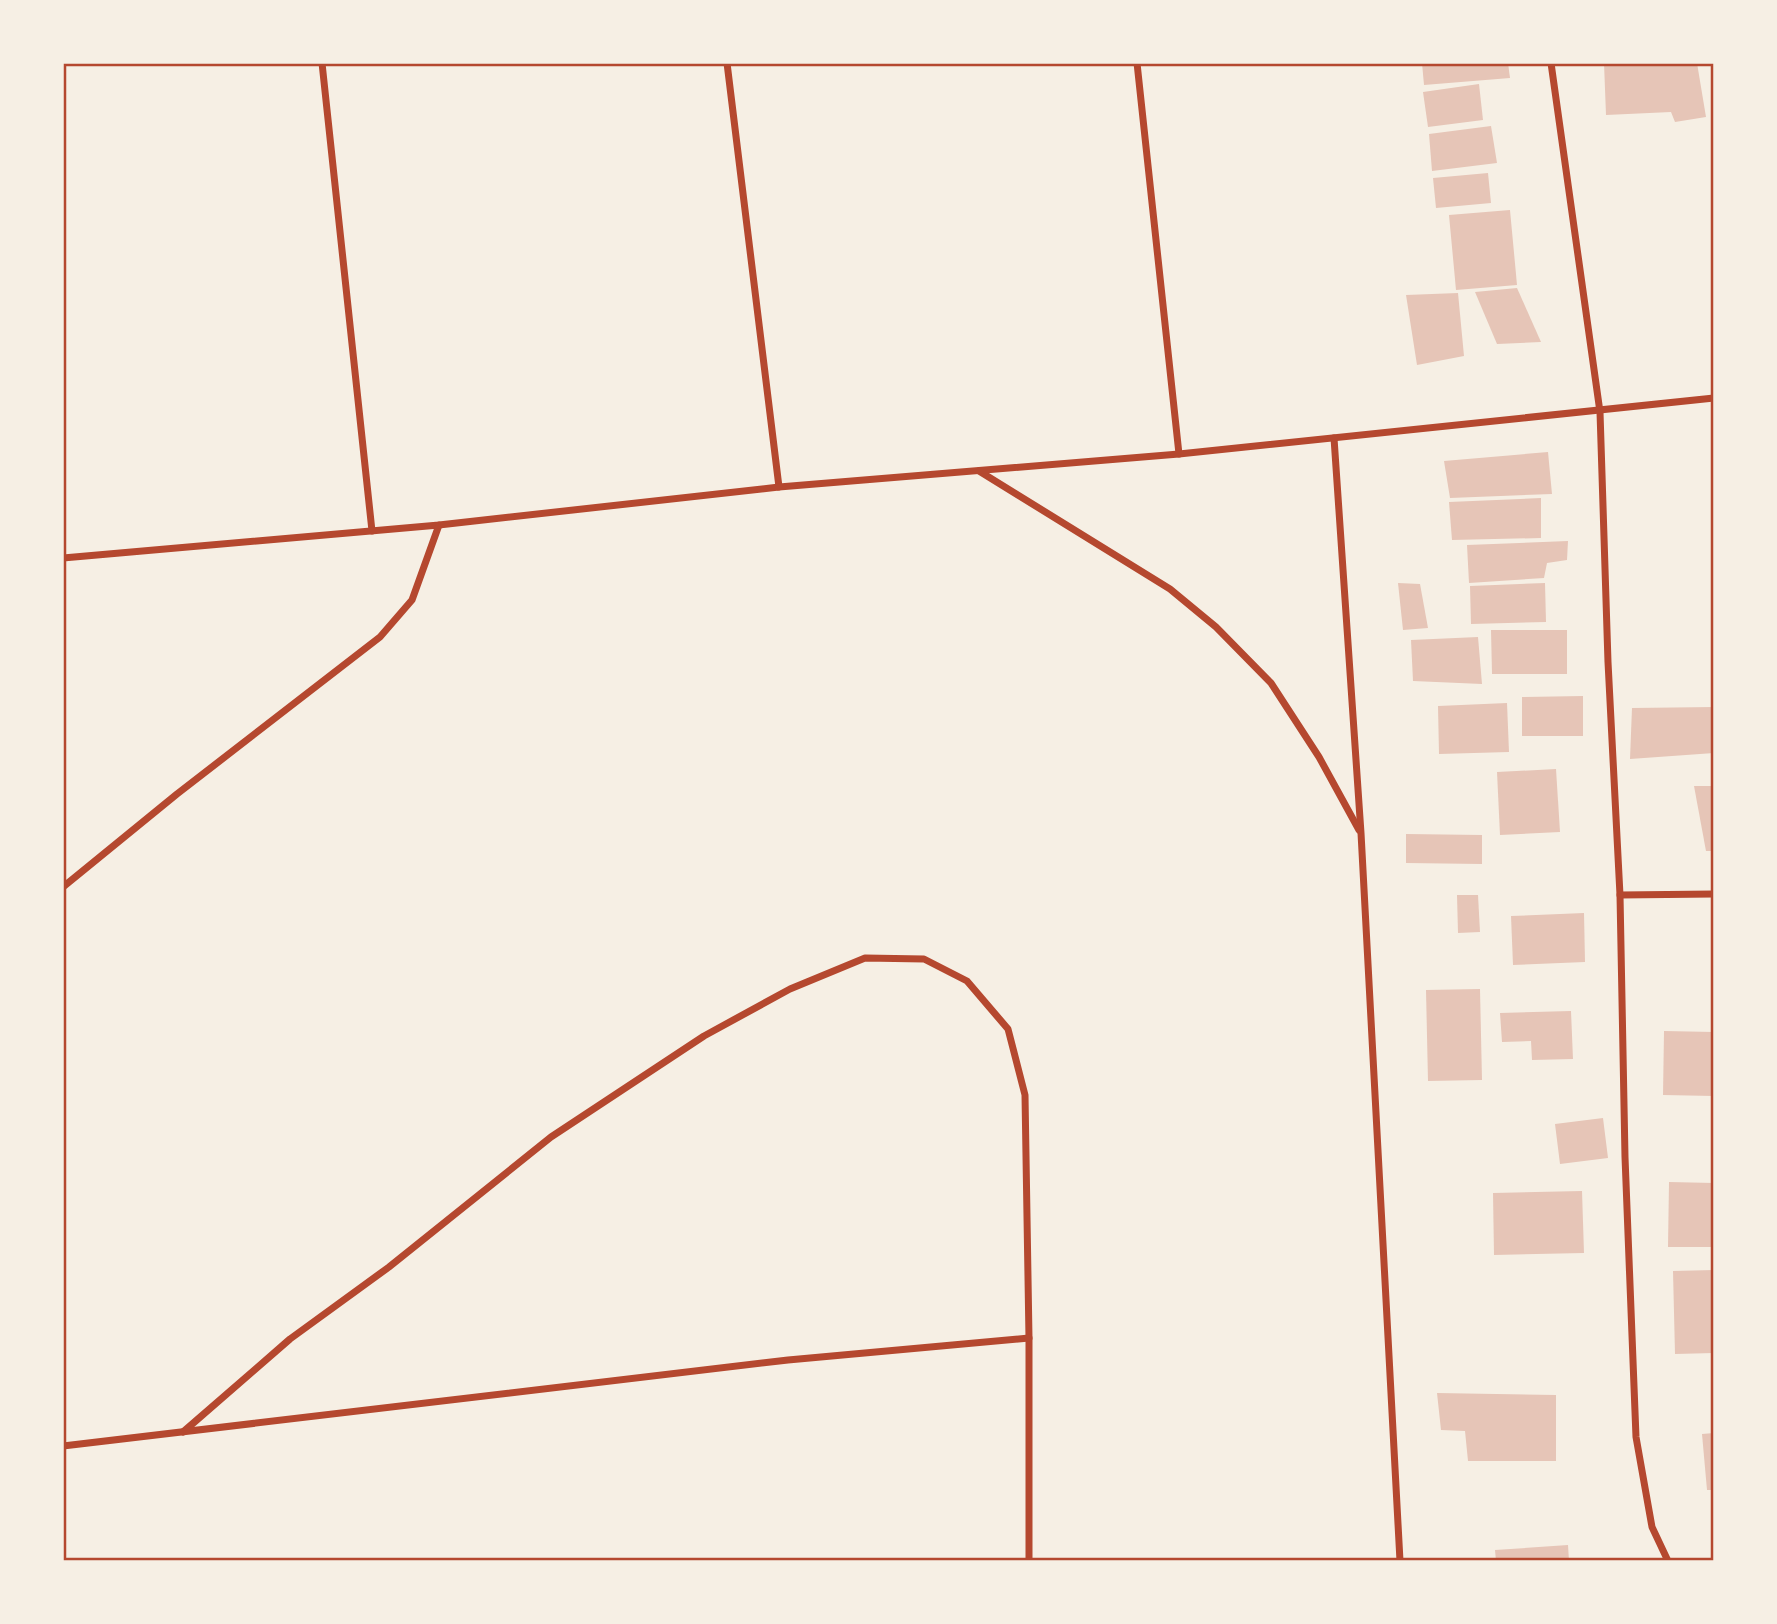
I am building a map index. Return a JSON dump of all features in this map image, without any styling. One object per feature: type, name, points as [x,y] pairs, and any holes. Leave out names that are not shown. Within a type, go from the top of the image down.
[{"type":"street","points":[[322,63],[372,531]]},
{"type":"street","points":[[727,63],[779,487]]},
{"type":"street","points":[[1137,63],[1179,454]]},
{"type":"street","points":[[1551,63],[1600,412],[1608,662],[1620,895],[1625,1157],[1636,1437],[1652,1527],[1668,1561]]},
{"type":"street","points":[[63,558],[439,525],[779,487],[1179,454],[1714,398]]},
{"type":"street","points":[[1334,438],[1361,834],[1400,1561]]},
{"type":"street","points":[[978,470],[1170,589],[1216,627],[1271,683],[1319,757],[1361,834]]},
{"type":"street","points":[[63,887],[177,794],[380,637],[412,600],[439,525]]},
{"type":"street","points":[[1620,895],[1714,894]]},
{"type":"street","points":[[183,1432],[290,1339],[388,1267],[551,1137],[704,1037],[790,989],[865,958],[924,959],[968,981],[1008,1029],[1026,1095],[1028,1561]]},
{"type":"street","points":[[63,1446],[788,1360],[1029,1338]]},
{"type":"building","points":[[1422,63],[1508,63],[1510,78],[1424,85]]},
{"type":"building","points":[[1604,63],[1697,63],[1706,117],[1675,122],[1671,112],[1606,115]]},
{"type":"building","points":[[1479,84],[1483,120],[1428,127],[1423,92]]},
{"type":"building","points":[[1491,126],[1497,163],[1432,171],[1429,134]]},
{"type":"building","points":[[1488,173],[1491,203],[1436,208],[1433,178]]},
{"type":"building","points":[[1510,210],[1517,285],[1456,290],[1449,215]]},
{"type":"building","points":[[1517,288],[1541,342],[1497,344],[1475,292]]},
{"type":"building","points":[[1458,293],[1464,356],[1417,365],[1406,295]]},
{"type":"building","points":[[1548,452],[1552,494],[1450,498],[1444,461]]},
{"type":"building","points":[[1541,498],[1541,538],[1452,540],[1449,502]]},
{"type":"building","points":[[1568,541],[1567,560],[1547,563],[1544,578],[1469,583],[1467,545]]},
{"type":"building","points":[[1398,583],[1420,584],[1428,628],[1403,630]]},
{"type":"building","points":[[1545,583],[1546,622],[1471,624],[1470,586]]},
{"type":"building","points":[[1491,630],[1567,630],[1567,674],[1492,674]]},
{"type":"building","points":[[1478,637],[1482,684],[1413,681],[1411,640]]},
{"type":"building","points":[[1583,696],[1583,736],[1522,736],[1522,697]]},
{"type":"building","points":[[1507,703],[1509,752],[1439,754],[1438,706]]},
{"type":"building","points":[[1714,707],[1714,753],[1630,759],[1632,708]]},
{"type":"building","points":[[1556,769],[1560,832],[1500,835],[1497,772]]},
{"type":"building","points":[[1694,786],[1714,786],[1714,851],[1706,851]]},
{"type":"building","points":[[1406,834],[1482,835],[1482,864],[1406,863]]},
{"type":"building","points":[[1457,895],[1478,895],[1480,932],[1458,933]]},
{"type":"building","points":[[1584,913],[1585,962],[1513,965],[1511,916]]},
{"type":"building","points":[[1480,989],[1482,1080],[1428,1081],[1426,990]]},
{"type":"building","points":[[1571,1011],[1573,1059],[1532,1060],[1531,1041],[1502,1042],[1500,1013]]},
{"type":"building","points":[[1664,1031],[1714,1032],[1714,1096],[1663,1095]]},
{"type":"building","points":[[1603,1118],[1608,1158],[1560,1164],[1555,1124]]},
{"type":"building","points":[[1669,1182],[1714,1183],[1714,1247],[1668,1247]]},
{"type":"building","points":[[1582,1191],[1584,1253],[1494,1255],[1493,1193]]},
{"type":"building","points":[[1714,1270],[1714,1353],[1675,1354],[1673,1271]]},
{"type":"building","points":[[1437,1393],[1556,1395],[1556,1461],[1468,1461],[1465,1431],[1441,1430]]},
{"type":"building","points":[[1714,1433],[1714,1490],[1707,1490],[1702,1434]]},
{"type":"building","points":[[1568,1545],[1569,1561],[1496,1561],[1495,1550]]}]
